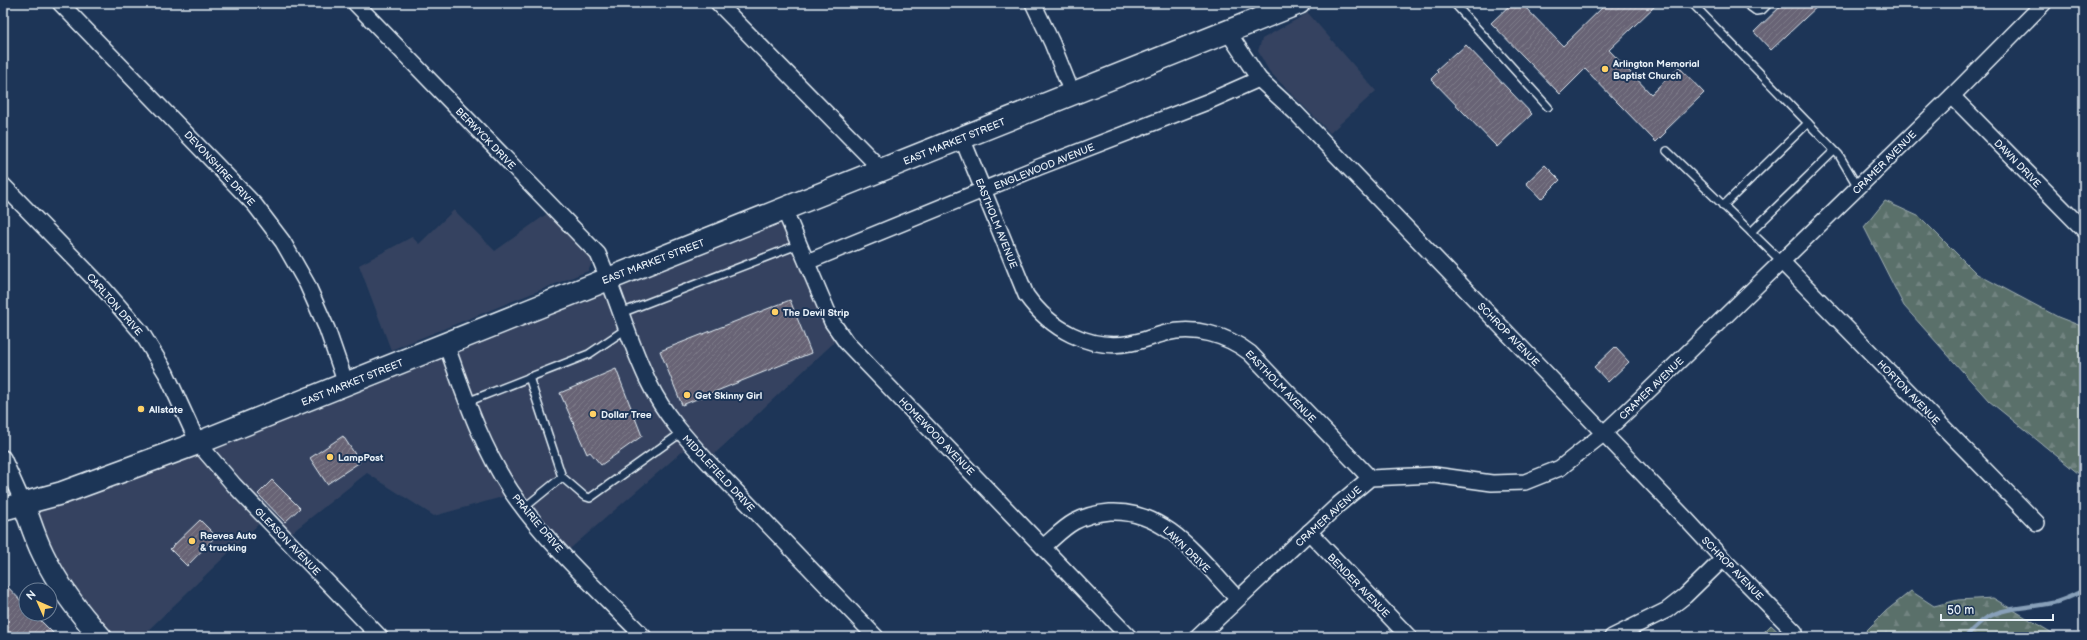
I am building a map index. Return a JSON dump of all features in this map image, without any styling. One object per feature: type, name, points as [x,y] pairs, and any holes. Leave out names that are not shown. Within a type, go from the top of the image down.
[{"type":"main road","name":"EAST MARKET STREET","points":[[3,509],[24,505],[121,472],[198,443],[1228,32],[1288,5]]},
{"type":"main road","points":[[24,505],[42,553],[63,590],[81,615],[101,637]]},
{"type":"street","name":"DEVONSHIRE DRIVE","points":[[60,3],[255,205],[283,242],[307,284],[324,324],[346,384]]},
{"type":"street","name":"BERWYCK DRIVE","points":[[355,3],[598,254],[609,278]]},
{"type":"street","points":[[718,3],[882,170]]},
{"type":"street","points":[[1033,3],[1052,43],[1072,93]]},
{"type":"street","name":"CRAMER AVENUE","points":[[1198,637],[1237,598],[1339,504],[1370,478],[1434,475],[1492,483],[1525,482],[1560,468],[1603,434],[1952,96],[2044,3]]},
{"type":"street","name":"SCHROP AVENUE","points":[[1228,32],[1259,79],[1296,113],[1797,635]]},
{"type":"street","name":"ENGLEWOOD AVENUE","points":[[807,262],[1208,102],[1259,79]]},
{"type":"street","name":"DAWN DRIVE","points":[[1952,96],[2084,230]]},
{"type":"street","name":"EASTHOLM AVENUE","points":[[962,138],[1026,295],[1041,314],[1058,328],[1080,339],[1093,343],[1116,345],[1130,344],[1167,333],[1183,331],[1204,332],[1230,340],[1250,353],[1370,478]]},
{"type":"street","name":"CARLTON DRIVE","points":[[3,185],[103,288],[141,332],[166,373],[198,443]]},
{"type":"street","name":"HOMEWOOD AVENUE","points":[[784,209],[832,322],[846,342],[1129,637]]},
{"type":"street","name":"HORTON AVENUE","points":[[1782,262],[2037,523]]},
{"type":"street","name":"MIDDLEFIELD DRIVE","points":[[609,278],[620,314],[650,386],[681,433],[876,637]]},
{"type":"street","name":"PRAIRIE DRIVE","points":[[446,344],[467,402],[492,459],[511,490],[524,508],[555,544],[644,637]]},
{"type":"street","name":"GLEASON AVENUE","points":[[198,443],[234,485],[380,637]]},
{"type":"street","points":[[3,458],[24,505]]},
{"type":"street","name":"LAWN DRIVE","points":[[1043,547],[1074,522],[1088,516],[1120,512],[1147,517],[1159,522],[1177,537],[1237,598]]},
{"type":"street","name":"BENDER AVENUE","points":[[1309,532],[1409,637]]},
{"type":"street","points":[[1612,637],[1666,610],[1685,596],[1723,559]]},
{"type":"lane","points":[[1454,3],[1548,108]]},
{"type":"lane","points":[[1692,3],[1834,151],[1858,187]]},
{"type":"lane","points":[[1745,3],[1756,11],[1762,10],[1769,3]]},
{"type":"lane","points":[[1724,206],[1808,123]]},
{"type":"lane","points":[[1667,151],[1782,262]]},
{"type":"lane","points":[[1751,232],[1834,151]]},
{"type":"lane","points":[[620,314],[800,244]]},
{"type":"lane","points":[[467,402],[589,354],[626,329]]},
{"type":"lane","points":[[529,378],[562,477],[584,496],[590,498],[681,433]]},
{"type":"lane","points":[[524,508],[562,477]]},
{"type":"shaded area","points":[[1308,13],[1376,91],[1330,133],[1269,71],[1258,51],[1262,39]]},
{"type":"shaded area","points":[[784,209],[841,336],[707,461],[691,444],[564,554],[513,494],[434,516],[367,473],[285,538],[265,518],[141,637],[101,637],[24,505]]},
{"type":"shaded area","points":[[454,210],[495,251],[551,211],[593,261],[588,271],[391,350],[359,265],[412,237],[419,244]]},
{"type":"green space","points":[[1885,201],[1920,217],[1977,274],[2058,317],[2081,326],[2084,330],[2084,478],[1989,401],[1904,306],[1864,227]]},
{"type":"green space","points":[[1911,591],[1934,606],[1958,600],[1993,598],[2059,637],[1860,637],[1886,611]]},
{"type":"green space","points":[[1771,625],[1784,637],[1759,637]]},
{"type":"building","points":[[1512,3],[1521,3],[1563,46],[1607,3],[1658,3],[1609,50],[1651,94],[1679,67],[1704,93],[1665,131],[1666,132],[1656,142],[1585,69],[1560,94],[1491,23]]},
{"type":"building","points":[[1784,3],[1821,3],[1771,50],[1754,32]]},
{"type":"building","points":[[1466,45],[1532,114],[1497,147],[1431,79],[1438,72],[1436,70]]},
{"type":"building","points":[[1545,165],[1560,180],[1541,199],[1526,183]]},
{"type":"building","points":[[790,300],[811,353],[682,405],[660,351]]},
{"type":"building","points":[[1615,347],[1629,362],[1608,382],[1594,367]]},
{"type":"building","points":[[616,369],[642,436],[601,465],[590,452],[587,454],[560,393]]},
{"type":"building","points":[[343,436],[360,462],[327,484],[310,458]]},
{"type":"building","points":[[272,480],[300,508],[285,522],[258,494]]},
{"type":"building","points":[[200,520],[216,536],[187,566],[170,549]]},
{"type":"building","points":[[3,582],[18,598],[18,622],[42,622],[57,637],[3,637]]},
{"type":"waterway","points":[[1966,637],[1976,626],[1995,613],[2056,602],[2084,590]]},
{"type":"place","name":"Arlington Memorial Baptist Church","points":[[1605,69]]},
{"type":"place","name":"The Devil Strip","points":[[775,312]]},
{"type":"place","name":"Get Skinny Girl","points":[[687,395]]},
{"type":"place","name":"Allstate","points":[[141,409]]},
{"type":"place","name":"Dollar Tree","points":[[593,414]]},
{"type":"place","name":"LampPost","points":[[330,457]]},
{"type":"place","name":"Reeves Auto & trucking","points":[[192,541]]}]
